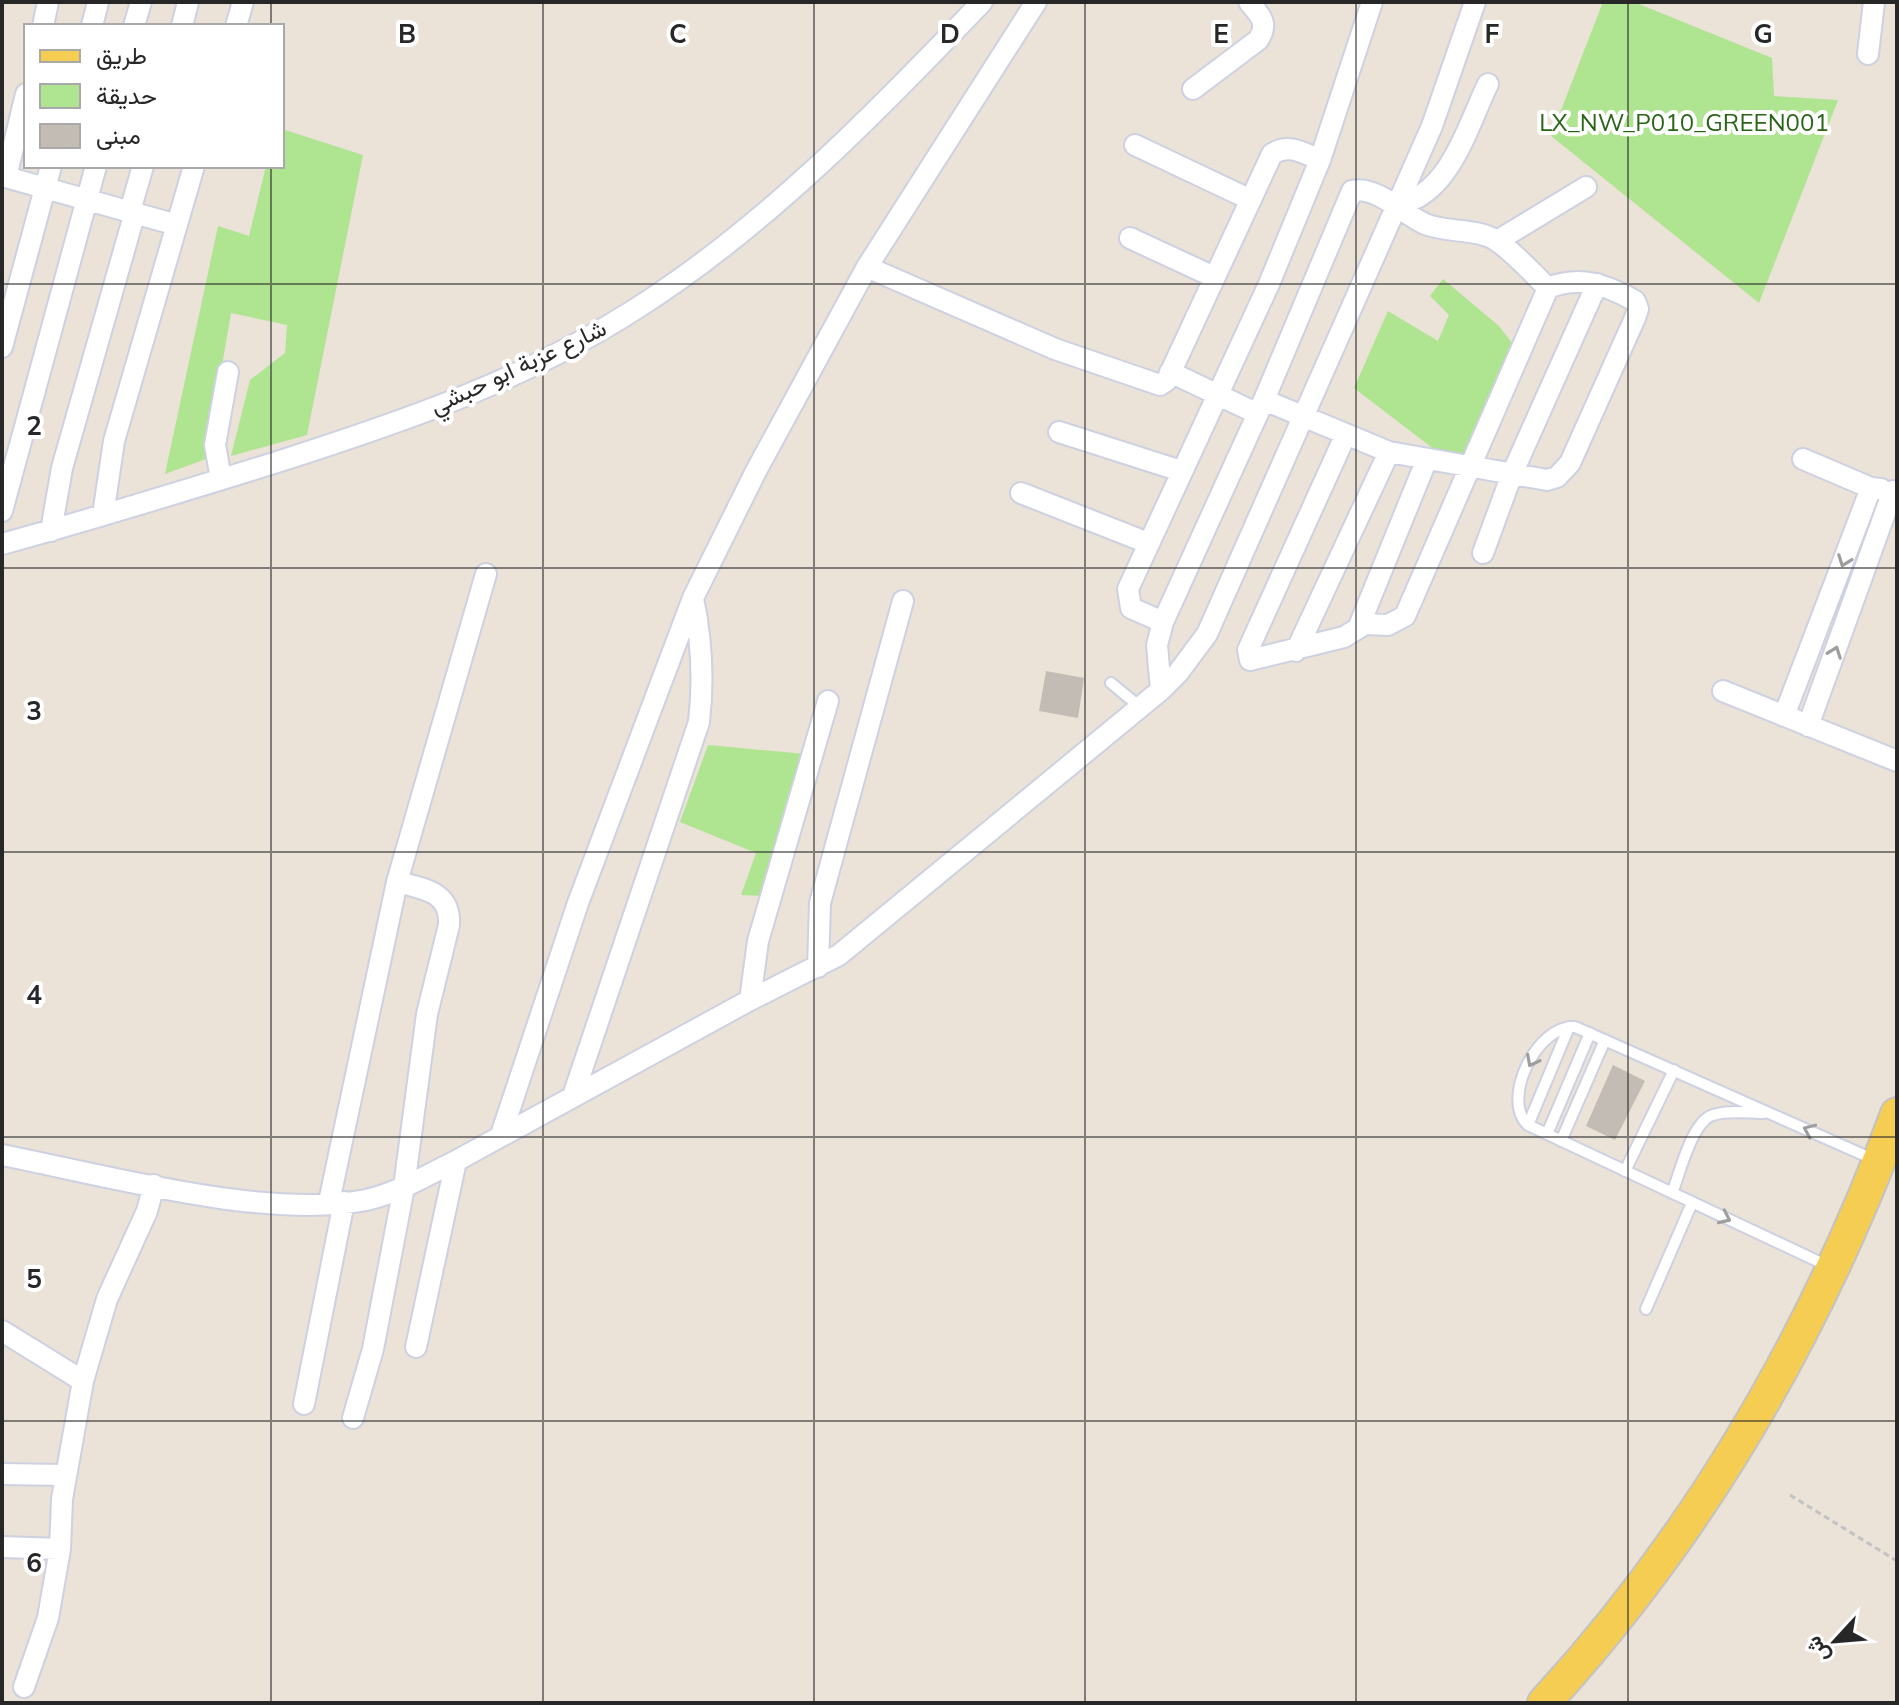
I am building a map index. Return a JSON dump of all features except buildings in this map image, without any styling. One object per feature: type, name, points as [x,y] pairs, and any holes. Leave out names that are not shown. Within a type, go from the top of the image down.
[{"type":"main road","points":[[1544,1703],[1629,1604],[1688,1525],[1778,1380],[1835,1269],[1897,1114]]},
{"type":"street","points":[[43,24],[48,2]]},
{"type":"street","points":[[92,24],[98,2]]},
{"type":"street","points":[[135,24],[141,2]]},
{"type":"street","points":[[182,24],[188,2]]},
{"type":"street","points":[[237,24],[243,2]]},
{"type":"street","name":"شارع عزبة ابو حبشي","points":[[2,544],[384,428],[484,389],[561,353],[635,310],[705,261],[857,127],[982,2]]},
{"type":"street","points":[[501,1135],[578,903],[693,598],[756,471],[867,267],[1036,2]]},
{"type":"street","points":[[1193,89],[1258,40],[1264,31],[1263,19],[1249,2]]},
{"type":"street","points":[[1163,622],[1138,614],[1127,598],[1128,589],[1218,394],[1320,160],[1372,2]]},
{"type":"street","points":[[2,1155],[154,1185],[251,1200],[337,1202],[375,1198],[456,1161],[750,1000],[818,967],[860,941],[1161,690],[1186,664],[1207,634],[1432,126],[1475,2]]},
{"type":"street","points":[[1868,54],[1874,2]]},
{"type":"street","points":[[1397,205],[1415,202],[1430,192],[1441,178],[1488,84]]},
{"type":"street","points":[[24,101],[4,176],[48,176],[87,198],[177,225]]},
{"type":"street","points":[[1135,145],[1251,200]]},
{"type":"street","points":[[867,267],[960,309],[1160,385],[1170,372],[1272,154],[1281,148],[1291,148],[1320,160]]},
{"type":"street","points":[[2,511],[95,168]]},
{"type":"street","points":[[51,531],[62,468],[143,168]]},
{"type":"street","points":[[103,515],[111,453],[193,168]]},
{"type":"street","points":[[2,347],[48,176]]},
{"type":"street","points":[[1497,241],[1586,187]]},
{"type":"street","points":[[1161,690],[1157,645],[1163,622],[1352,191],[1359,190],[1397,205],[1421,222],[1449,232],[1497,241],[1548,288]]},
{"type":"street","points":[[1130,238],[1214,277]]},
{"type":"street","points":[[1170,372],[1218,394],[1303,417],[1389,452],[1427,459],[1468,466],[1547,480],[1565,471],[1638,309],[1635,301],[1597,284],[1564,282],[1548,288],[1468,466],[1405,616],[1388,625],[1359,626]]},
{"type":"street","points":[[1483,553],[1512,474],[1597,284]]},
{"type":"street","points":[[221,479],[215,445],[228,372]]},
{"type":"street","points":[[1059,432],[1181,471]]},
{"type":"street","points":[[1346,434],[1247,655],[1256,661],[1344,637],[1359,626],[1427,459]]},
{"type":"street","points":[[1296,651],[1389,452]]},
{"type":"street","points":[[1803,459],[1871,488],[1895,492],[1808,726]]},
{"type":"street","points":[[1784,716],[1871,488]]},
{"type":"street","points":[[1021,493],[1148,543]]},
{"type":"street","points":[[304,1404],[337,1202],[397,882],[486,574]]},
{"type":"street","points":[[573,1096],[699,722],[703,681],[701,639],[693,598]]},
{"type":"street","points":[[818,967],[820,903],[903,601]]},
{"type":"street","points":[[1723,691],[1897,761]]},
{"type":"street","points":[[750,1000],[758,941],[828,701]]},
{"type":"street","points":[[353,1418],[373,1349],[404,1187],[422,1043],[450,911],[444,898],[431,891],[397,882]]},
{"type":"street","points":[[416,1347],[456,1161]]},
{"type":"street","points":[[24,1687],[48,1618],[60,1549],[65,1475],[83,1381],[107,1299],[147,1211],[154,1185]]},
{"type":"street","points":[[2,1331],[83,1381]]},
{"type":"street","points":[[2,1474],[65,1475]]},
{"type":"street","points":[[2,1547],[60,1549]]},
{"type":"lane","points":[[1111,683],[1140,707]]},
{"type":"lane","points":[[1528,1125],[1569,1027]]},
{"type":"lane","points":[[1835,1269],[1528,1125],[1517,1107],[1519,1087],[1541,1042],[1550,1033],[1569,1027],[1590,1033],[1880,1162]]},
{"type":"lane","points":[[1547,1134],[1590,1033]]},
{"type":"lane","points":[[1561,1141],[1605,1040]]},
{"type":"lane","points":[[1625,1171],[1674,1070]]},
{"type":"lane","points":[[1672,1193],[1696,1129],[1704,1119],[1721,1113],[1770,1113]]},
{"type":"lane","points":[[1646,1309],[1692,1203]]},
{"type":"path","points":[[1790,1495],[1897,1561]]},
{"type":"green space","name":"LX_NW_P010_GREEN001","points":[[1603,2],[1634,2],[1772,58],[1774,96],[1838,100],[1759,303],[1551,136]]},
{"type":"green space","points":[[284,130],[363,155],[307,435],[231,456],[250,380],[285,353],[287,325],[231,313],[206,459],[165,474],[218,226],[249,236],[266,168],[284,168]]},
{"type":"green space","points":[[1443,279],[1499,326],[1512,343],[1465,473],[1354,388],[1388,311],[1438,341],[1449,315],[1430,296]]},
{"type":"green space","points":[[708,745],[806,754],[764,896],[741,895],[756,853],[680,822]]}]
